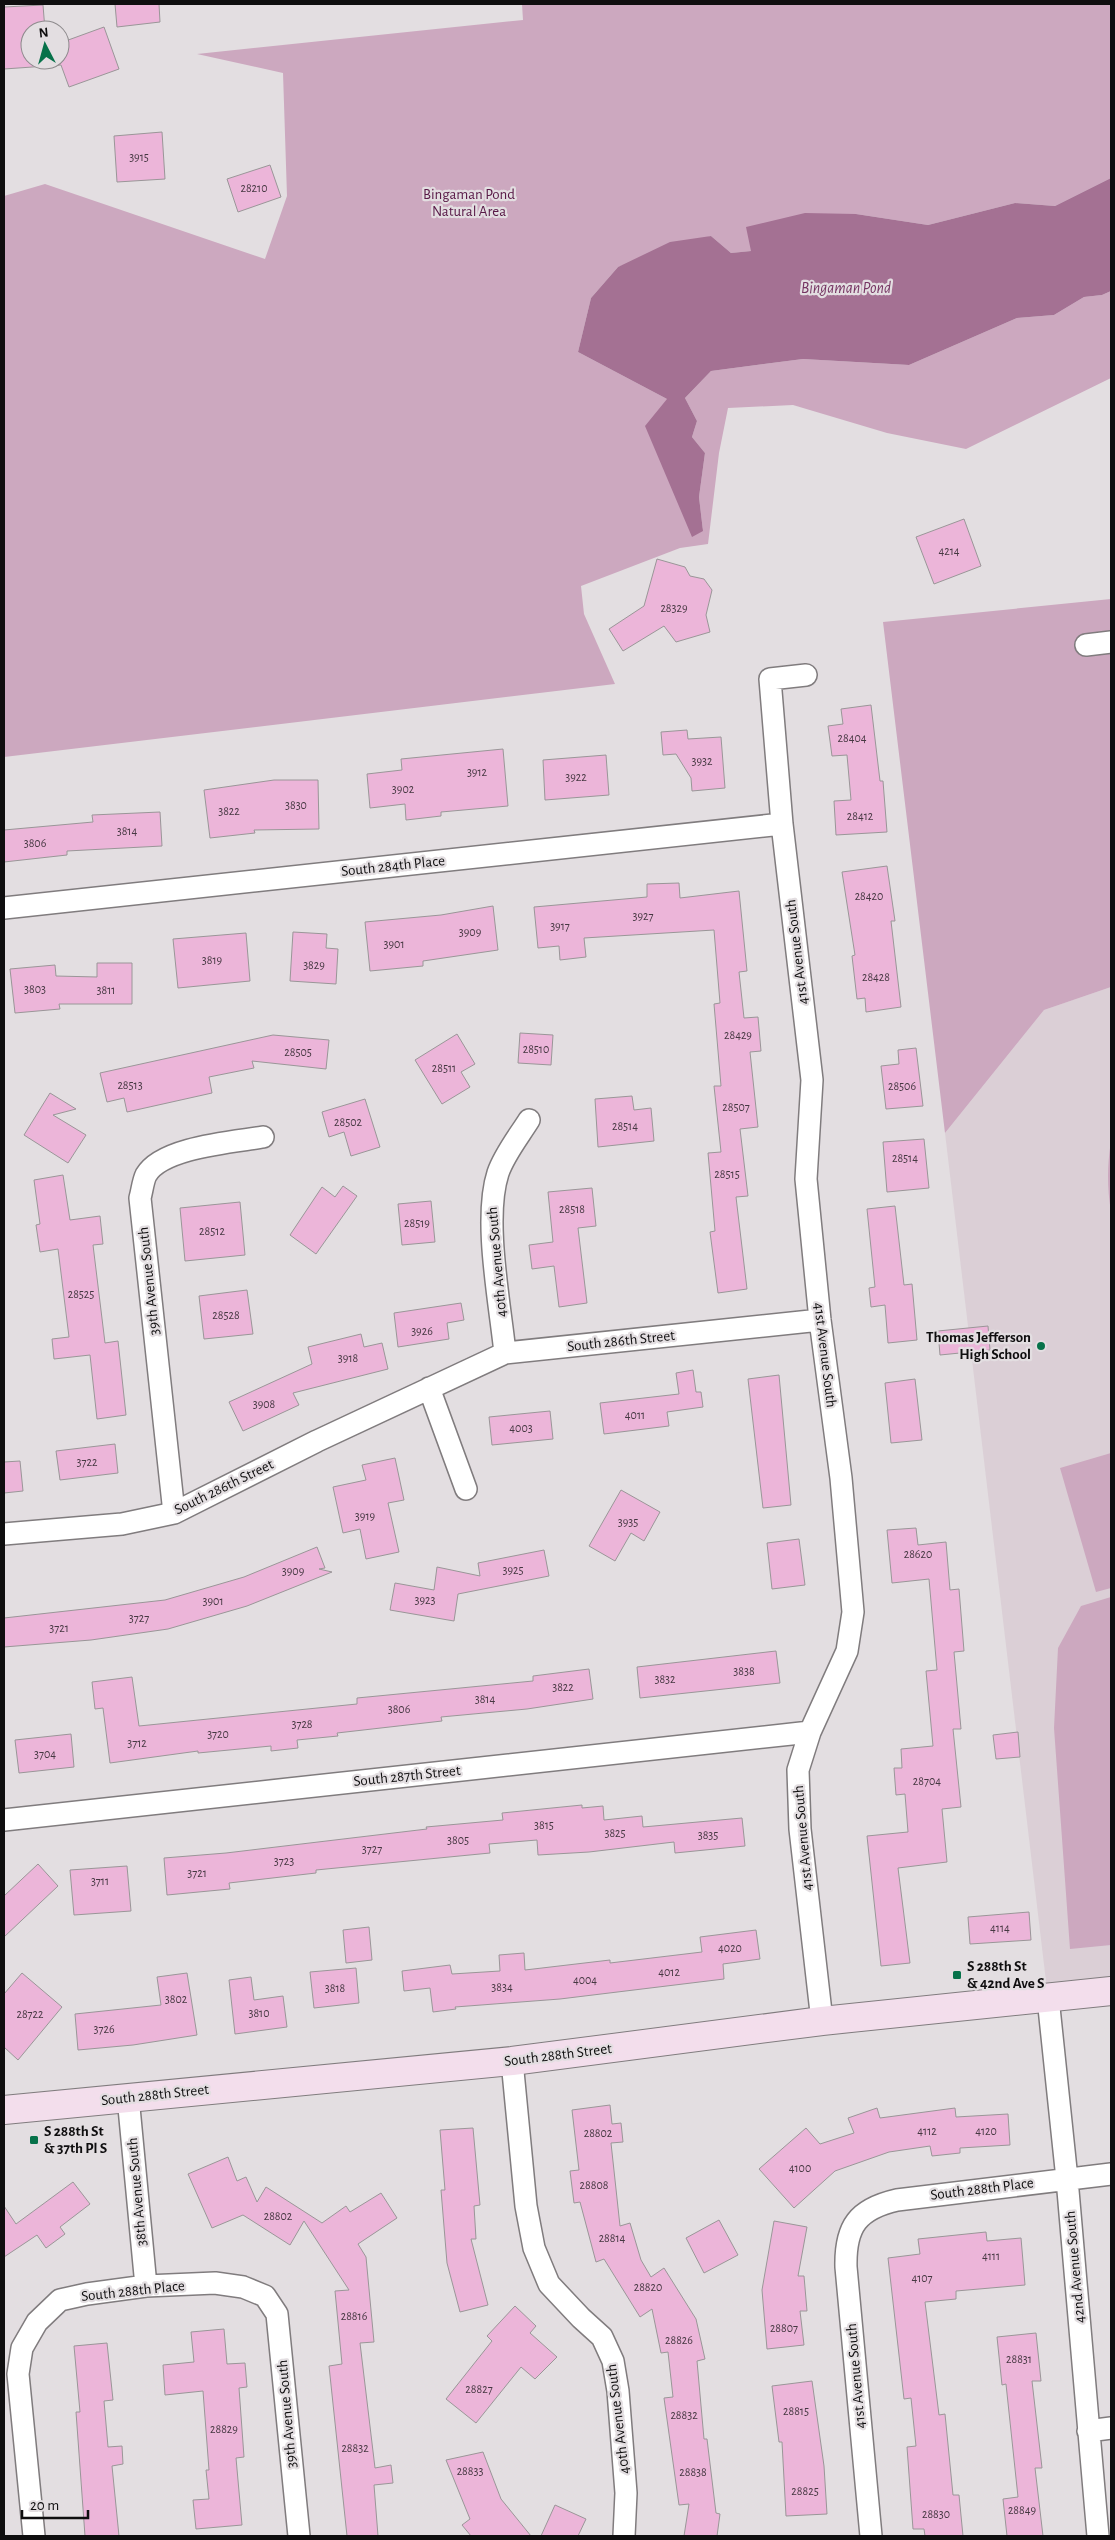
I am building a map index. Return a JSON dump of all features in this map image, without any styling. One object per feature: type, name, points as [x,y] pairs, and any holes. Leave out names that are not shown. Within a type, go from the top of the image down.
[{"type":"main road","name":"South 288th Street","points":[[4,2110],[512,2061],[822,2021],[1111,1991]]},
{"type":"street","points":[[1086,645],[1111,642]]},
{"type":"street","name":"41st Avenue South","points":[[806,675],[770,679],[782,824],[812,1080],[806,1179],[820,1320],[841,1478],[853,1612],[847,1651],[810,1732],[798,1770],[798,1794],[822,2021]]},
{"type":"street","name":"South 284th Place","points":[[4,908],[782,824]]},
{"type":"street","name":"40th Avenue South","points":[[505,1353],[492,1234],[492,1197],[498,1171],[529,1120]]},
{"type":"street","name":"39th Avenue South","points":[[174,1513],[140,1198],[146,1175],[158,1162],[180,1152],[264,1137]]},
{"type":"street","name":"South 286th Street","points":[[4,1534],[122,1524],[174,1513],[317,1441],[505,1353],[820,1320]]},
{"type":"street","points":[[430,1388],[466,1489]]},
{"type":"street","name":"South 287th Street","points":[[4,1820],[810,1732]]},
{"type":"street","name":"42nd Avenue South","points":[[1048,1998],[1068,2179],[1098,2536]]},
{"type":"street","name":"40th Avenue South","points":[[512,2061],[526,2206],[534,2248],[549,2284],[602,2337],[613,2361],[618,2391],[626,2493],[624,2536]]},
{"type":"street","name":"38th Avenue South","points":[[128,2097],[146,2286]]},
{"type":"street","name":"South 288th Place","points":[[858,2218],[879,2204],[897,2200],[1111,2174]]},
{"type":"street","name":"41st Avenue South","points":[[858,2218],[847,2240],[846,2267],[870,2536]]},
{"type":"street","name":"South 288th Place","points":[[34,2536],[18,2374],[22,2348],[37,2322],[60,2300],[87,2294],[146,2286],[215,2283],[243,2287],[265,2296]]},
{"type":"street","name":"39th Avenue South","points":[[265,2296],[277,2314],[299,2536]]},
{"type":"street","points":[[1088,2431],[1111,2428]]},
{"type":"shaded area","name":"Thomas Jefferson High School","points":[[1111,987],[1111,1991],[1048,1998],[945,1133],[1044,1010]]},
{"type":"green space","name":"Bingaman Pond Natural Area","points":[[522,4],[1111,4],[1111,178],[1055,206],[1015,203],[928,225],[856,214],[751,251],[731,253],[711,236],[618,267],[591,298],[578,352],[667,399],[703,531],[699,497],[705,453],[692,437],[697,421],[685,398],[711,371],[803,359],[909,365],[1017,318],[1054,315],[1084,297],[1102,295],[1111,291],[1111,378],[966,449],[887,433],[793,405],[728,408],[719,453],[708,544],[680,548],[581,586],[584,614],[615,684],[4,757],[4,196],[45,184],[265,259],[287,196],[283,73],[197,54],[523,20]]},
{"type":"green space","points":[[1111,599],[1111,987],[1044,1010],[945,1133],[883,622]]},
{"type":"green space","points":[[1111,1141],[1111,1212],[1108,1176]]},
{"type":"green space","points":[[1111,1453],[1111,1588],[1096,1592],[1060,1468]]},
{"type":"green space","points":[[1111,1597],[1111,1945],[1070,1949],[1054,1728],[1058,1648],[1081,1606]]},
{"type":"water","name":"Bingaman Pond","points":[[1111,178],[1111,291],[1102,295],[1084,297],[1054,315],[1017,318],[909,365],[803,359],[711,371],[685,398],[697,421],[692,437],[705,453],[699,497],[703,531],[692,537],[645,426],[667,399],[578,352],[591,298],[618,267],[670,242],[711,236],[731,253],[751,251],[746,227],[805,213],[856,214],[928,225],[1015,203],[1055,206]]},
{"type":"building","points":[[115,4],[159,4],[160,22],[117,27]]},
{"type":"building","points":[[43,5],[44,20],[20,20],[20,68],[4,69],[4,7]]},
{"type":"building","points":[[104,27],[119,69],[69,87],[63,70],[70,70],[70,39]]},
{"type":"building","points":[[162,132],[165,179],[117,182],[114,136]]},
{"type":"building","points":[[270,165],[281,197],[238,212],[227,179]]},
{"type":"building","points":[[964,519],[981,566],[934,584],[916,537]]},
{"type":"building","points":[[657,559],[685,567],[690,576],[704,579],[712,590],[706,615],[710,632],[676,642],[664,626],[623,651],[609,629],[644,606]]},
{"type":"building","points":[[871,705],[880,781],[883,781],[887,832],[836,835],[834,801],[851,800],[847,755],[832,756],[828,726],[843,724],[841,709]]},
{"type":"building","points":[[687,730],[688,739],[721,737],[725,788],[692,791],[691,778],[676,754],[663,755],[661,732]]},
{"type":"building","points":[[503,749],[508,806],[441,812],[441,816],[406,820],[405,804],[370,808],[367,774],[402,770],[401,759]]},
{"type":"building","points":[[606,755],[609,795],[545,800],[543,760]]},
{"type":"building","points":[[274,780],[318,780],[319,829],[254,830],[255,833],[210,838],[204,790]]},
{"type":"building","points":[[160,812],[162,846],[67,851],[67,855],[4,862],[4,830],[93,822],[92,815]]},
{"type":"building","points":[[887,866],[895,921],[891,921],[901,1007],[866,1012],[865,998],[857,999],[852,956],[855,955],[842,872]]},
{"type":"building","points":[[679,883],[680,898],[739,891],[747,971],[739,972],[744,1018],[758,1017],[761,1051],[750,1052],[758,1127],[740,1129],[748,1196],[736,1197],[747,1289],[718,1293],[710,1232],[715,1231],[708,1153],[721,1152],[714,1086],[721,1086],[714,1004],[720,1003],[714,930],[584,938],[586,957],[560,960],[559,946],[538,948],[534,907],[647,897],[647,884]]},
{"type":"building","points":[[493,906],[498,950],[423,961],[423,966],[370,971],[365,922],[441,915]]},
{"type":"building","points":[[293,932],[327,934],[326,948],[338,949],[336,984],[290,981]]},
{"type":"building","points":[[246,933],[250,981],[178,988],[173,939]]},
{"type":"building","points":[[97,963],[132,963],[132,1004],[59,1004],[60,1009],[15,1013],[10,969],[55,965],[56,976],[97,977]]},
{"type":"building","points":[[520,1033],[553,1035],[551,1065],[518,1063]]},
{"type":"building","points":[[457,1034],[475,1064],[461,1072],[470,1087],[442,1104],[415,1060]]},
{"type":"building","points":[[273,1035],[329,1040],[326,1069],[252,1061],[254,1068],[209,1077],[212,1093],[127,1112],[124,1098],[107,1102],[100,1073]]},
{"type":"building","points":[[916,1048],[923,1106],[886,1109],[881,1066],[899,1064],[898,1050]]},
{"type":"building","points":[[50,1093],[76,1109],[53,1115],[86,1135],[68,1163],[24,1135]]},
{"type":"building","points":[[632,1096],[634,1110],[651,1108],[654,1141],[598,1147],[595,1099]]},
{"type":"building","points":[[365,1099],[380,1147],[351,1156],[344,1132],[329,1137],[322,1112]]},
{"type":"building","points":[[924,1139],[929,1188],[887,1192],[883,1142]]},
{"type":"building","points":[[63,1175],[70,1220],[100,1216],[103,1244],[93,1245],[105,1343],[118,1341],[126,1415],[97,1419],[90,1355],[54,1359],[52,1339],[69,1337],[58,1249],[40,1252],[36,1225],[40,1224],[34,1180]]},
{"type":"building","points":[[343,1186],[357,1196],[316,1254],[290,1235],[322,1187],[335,1197]]},
{"type":"building","points":[[592,1188],[596,1226],[578,1228],[587,1303],[559,1307],[554,1266],[532,1269],[529,1245],[553,1242],[548,1192]]},
{"type":"building","points":[[431,1201],[435,1242],[402,1245],[398,1204]]},
{"type":"building","points":[[240,1202],[245,1255],[185,1261],[180,1208]]},
{"type":"building","points":[[895,1206],[904,1285],[912,1284],[917,1340],[888,1343],[885,1305],[871,1307],[869,1288],[875,1287],[867,1209]]},
{"type":"building","points":[[247,1290],[253,1334],[204,1339],[199,1296]]},
{"type":"building","points":[[461,1303],[464,1320],[447,1323],[449,1339],[398,1347],[394,1313]]},
{"type":"building","points":[[988,1326],[990,1350],[940,1355],[938,1331]]},
{"type":"building","points":[[361,1334],[364,1347],[382,1343],[388,1369],[293,1393],[299,1405],[243,1431],[229,1402],[312,1364],[308,1347]]},
{"type":"building","points":[[693,1370],[696,1392],[701,1392],[703,1407],[667,1412],[669,1426],[604,1434],[600,1403],[679,1394],[676,1373]]},
{"type":"building","points":[[779,1375],[791,1505],[763,1508],[748,1379]]},
{"type":"building","points":[[915,1379],[922,1440],[891,1443],[885,1383]]},
{"type":"building","points":[[550,1411],[553,1439],[492,1445],[489,1417]]},
{"type":"building","points":[[115,1444],[118,1473],[60,1480],[56,1451]]},
{"type":"building","points":[[395,1458],[404,1500],[388,1503],[399,1552],[366,1559],[360,1529],[343,1533],[333,1487],[366,1480],[362,1465]]},
{"type":"building","points":[[20,1461],[23,1491],[4,1493],[4,1462]]},
{"type":"building","points":[[621,1490],[660,1512],[644,1541],[631,1533],[615,1561],[589,1546]]},
{"type":"building","points":[[916,1528],[918,1545],[946,1542],[950,1590],[959,1589],[964,1651],[954,1652],[961,1729],[953,1729],[961,1807],[942,1809],[947,1862],[898,1868],[910,1963],[881,1966],[867,1836],[908,1832],[905,1794],[896,1795],[894,1768],[902,1768],[901,1749],[933,1746],[926,1671],[937,1670],[929,1579],[892,1583],[887,1530]]},
{"type":"building","points":[[799,1539],[805,1585],[772,1589],[767,1543]]},
{"type":"building","points":[[317,1547],[325,1568],[319,1569],[332,1572],[247,1606],[168,1629],[91,1640],[4,1647],[4,1618],[165,1600],[244,1577]]},
{"type":"building","points":[[544,1550],[549,1576],[458,1594],[454,1621],[390,1610],[395,1583],[434,1590],[437,1567],[480,1576],[478,1563]]},
{"type":"building","points":[[776,1651],[780,1683],[640,1698],[637,1667]]},
{"type":"building","points":[[589,1669],[593,1699],[527,1709],[441,1717],[442,1721],[337,1733],[338,1736],[297,1740],[298,1748],[271,1751],[271,1746],[198,1753],[198,1751],[110,1763],[103,1708],[95,1709],[92,1682],[132,1677],[139,1726],[357,1704],[357,1698],[533,1681],[533,1676]]},
{"type":"building","points":[[1018,1732],[1020,1757],[996,1759],[993,1735]]},
{"type":"building","points":[[71,1734],[74,1767],[19,1773],[15,1740]]},
{"type":"building","points":[[582,1805],[582,1808],[603,1806],[604,1820],[642,1816],[643,1827],[742,1818],[745,1846],[675,1853],[674,1842],[589,1852],[538,1855],[537,1840],[489,1844],[490,1853],[316,1870],[316,1873],[229,1883],[230,1889],[167,1895],[164,1858],[226,1853],[427,1829],[426,1827],[503,1820],[502,1813]]},
{"type":"building","points":[[38,1864],[58,1886],[4,1937],[4,1896]]},
{"type":"building","points":[[127,1866],[131,1911],[74,1915],[70,1870]]},
{"type":"building","points":[[1029,1912],[1031,1940],[970,1944],[968,1917]]},
{"type":"building","points":[[369,1927],[372,1960],[346,1963],[343,1930]]},
{"type":"building","points":[[756,1930],[760,1959],[723,1964],[724,1979],[560,1999],[455,2007],[456,2009],[433,2012],[430,1988],[404,1991],[402,1971],[450,1965],[452,1974],[500,1971],[499,1955],[524,1953],[525,1970],[610,1960],[610,1963],[702,1952],[700,1937]]},
{"type":"building","points":[[356,1968],[359,2003],[314,2008],[310,1972]]},
{"type":"building","points":[[22,1973],[62,2007],[18,2060],[4,2047],[4,1994]]},
{"type":"building","points":[[187,1973],[197,2035],[133,2045],[78,2050],[75,2014],[161,2005],[157,1977]]},
{"type":"building","points":[[251,1977],[254,2000],[283,1996],[287,2027],[235,2034],[229,1980]]},
{"type":"building","points":[[610,2105],[612,2124],[621,2123],[623,2142],[611,2143],[620,2226],[630,2223],[641,2260],[651,2277],[664,2268],[696,2319],[705,2359],[697,2361],[704,2439],[707,2439],[716,2513],[720,2514],[717,2536],[684,2536],[689,2504],[679,2505],[664,2398],[673,2397],[668,2352],[661,2353],[652,2309],[640,2317],[604,2259],[596,2262],[580,2202],[574,2203],[570,2171],[579,2170],[572,2110]]},
{"type":"building","points":[[877,2108],[880,2118],[955,2108],[956,2117],[1008,2114],[1010,2145],[960,2148],[960,2153],[932,2156],[930,2146],[889,2152],[835,2171],[794,2208],[759,2169],[806,2128],[820,2144],[854,2133],[848,2118]]},
{"type":"building","points":[[473,2128],[480,2205],[474,2206],[476,2239],[471,2239],[488,2305],[460,2312],[447,2263],[441,2190],[445,2190],[440,2130]]},
{"type":"building","points":[[228,2157],[237,2181],[246,2177],[257,2202],[266,2187],[322,2223],[346,2206],[350,2212],[381,2193],[397,2218],[358,2244],[366,2257],[374,2342],[360,2343],[375,2468],[391,2465],[393,2483],[374,2485],[378,2536],[347,2536],[329,2366],[342,2364],[335,2291],[349,2290],[304,2221],[290,2245],[243,2215],[212,2228],[188,2174]]},
{"type":"building","points":[[73,2182],[90,2204],[60,2227],[65,2234],[46,2248],[37,2235],[4,2257],[4,2206],[16,2224]]},
{"type":"building","points":[[719,2220],[738,2255],[704,2273],[686,2238]]},
{"type":"building","points":[[774,2221],[807,2227],[798,2276],[804,2276],[807,2311],[800,2311],[804,2345],[767,2349],[762,2290]]},
{"type":"building","points":[[986,2232],[987,2241],[1021,2238],[1025,2285],[956,2291],[956,2299],[925,2302],[939,2415],[945,2414],[953,2495],[959,2495],[963,2536],[925,2536],[924,2529],[913,2529],[907,2447],[916,2446],[911,2398],[904,2399],[888,2258],[920,2254],[918,2239]]},
{"type":"building","points":[[515,2306],[536,2326],[530,2333],[557,2357],[535,2379],[521,2367],[476,2423],[446,2399],[492,2341],[487,2336]]},
{"type":"building","points":[[224,2329],[227,2364],[245,2363],[247,2387],[239,2388],[244,2457],[236,2458],[242,2525],[196,2529],[193,2500],[209,2499],[206,2470],[209,2470],[203,2391],[165,2395],[163,2365],[194,2362],[191,2332]]},
{"type":"building","points":[[1036,2333],[1041,2381],[1032,2381],[1042,2468],[1035,2468],[1043,2536],[1007,2536],[1003,2499],[1018,2497],[1006,2384],[1002,2385],[997,2337]]},
{"type":"building","points":[[107,2343],[113,2400],[104,2401],[108,2447],[122,2446],[123,2464],[112,2466],[119,2536],[85,2536],[76,2412],[80,2412],[74,2346]]},
{"type":"building","points":[[812,2381],[824,2466],[827,2514],[786,2516],[782,2442],[779,2442],[772,2386]]},
{"type":"building","points":[[483,2452],[501,2499],[531,2536],[471,2536],[462,2525],[470,2519],[446,2460]]},
{"type":"building","points":[[555,2505],[586,2519],[578,2536],[541,2536]]},
{"type":"place","name":"Thomas Jefferson High School","points":[[1041,1346]]},
{"type":"place","name":"S 288th St & 42nd Ave S","points":[[957,1975]]},
{"type":"place","name":"S 288th St & 37th Pl S","points":[[34,2140]]}]
